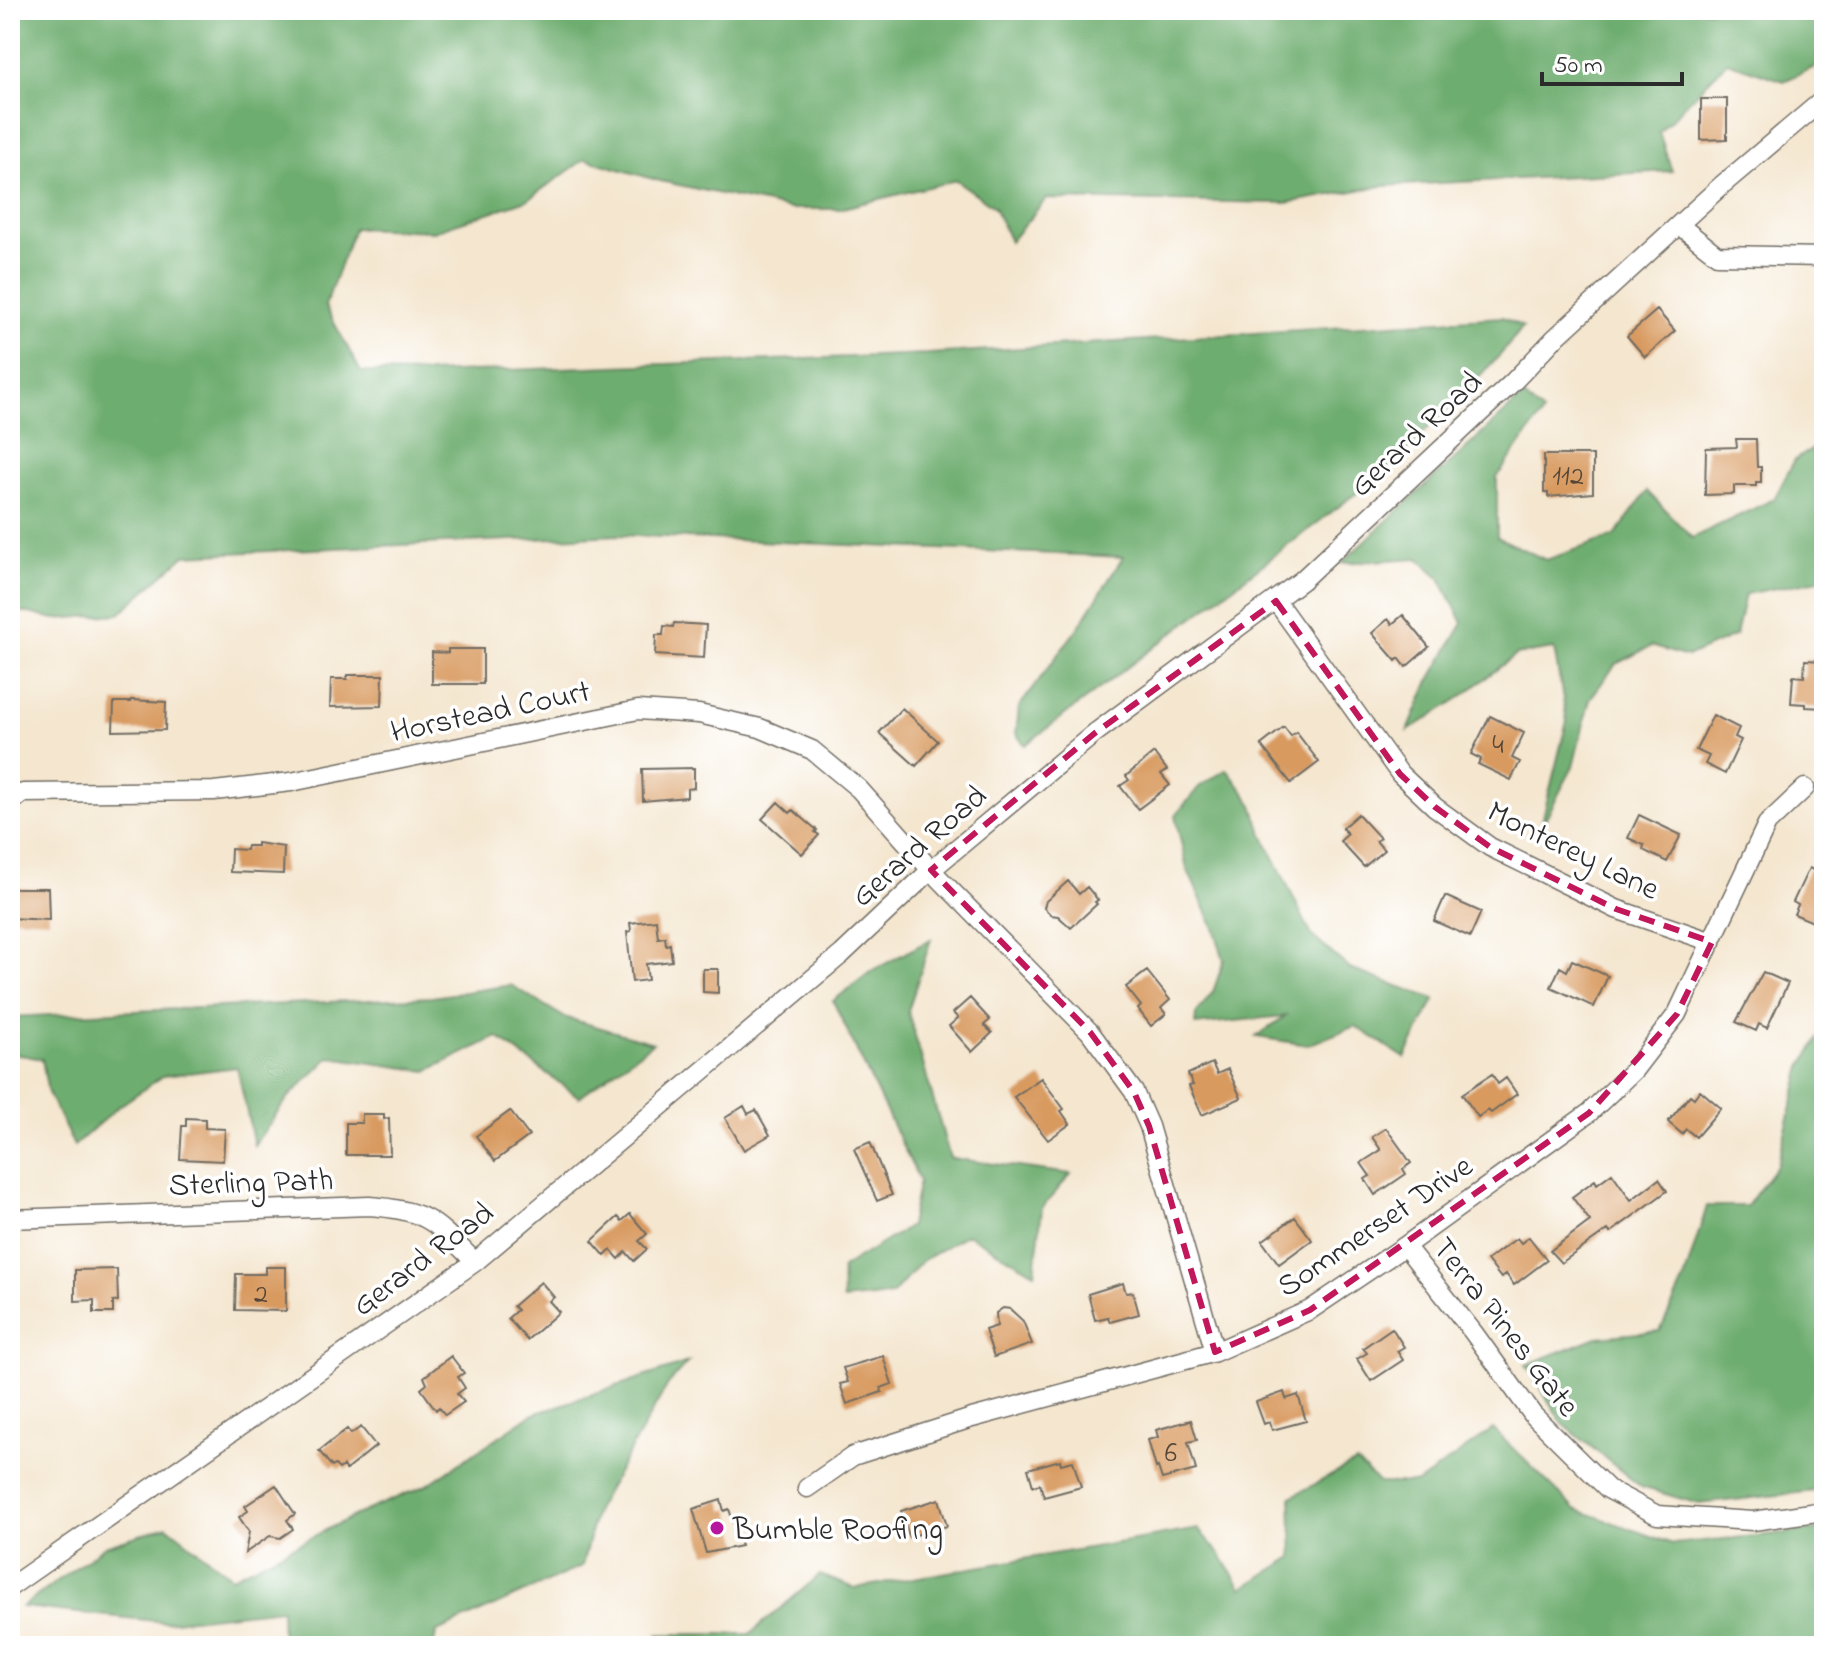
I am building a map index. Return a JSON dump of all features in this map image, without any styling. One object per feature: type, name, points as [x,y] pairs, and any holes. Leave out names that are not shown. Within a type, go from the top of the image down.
[{"type":"street","name":"Gerard Road","points":[[10,1587],[475,1262],[842,954],[931,870],[1095,733],[1302,580],[1554,339],[1824,99]]},
{"type":"street","points":[[1679,225],[1717,255],[1824,257]]},
{"type":"street","name":"Monterey Lane","points":[[1276,601],[1400,774],[1435,807],[1490,847],[1546,875],[1616,909],[1712,942]]},
{"type":"street","name":"Horstead Court","points":[[10,803],[23,793],[214,791],[291,782],[638,710],[699,714],[760,728],[812,750],[859,789],[931,870],[1090,1032],[1134,1092],[1149,1126],[1215,1352]]},
{"type":"street","name":"Sommerset Drive","points":[[807,1488],[853,1456],[972,1418],[1215,1352],[1310,1310],[1405,1246],[1589,1113],[1634,1070],[1677,1014],[1767,824],[1805,788]]},
{"type":"street","name":"Sterling Path","points":[[10,1219],[369,1206],[395,1208],[434,1221],[475,1262]]},
{"type":"street","name":"Terra Pines Gate","points":[[1405,1246],[1533,1415],[1608,1489],[1657,1515],[1753,1521],[1824,1511]]},
{"type":"highlighted area","points":[[1276,601],[1400,774],[1435,807],[1490,847],[1616,909],[1712,942],[1677,1014],[1589,1113],[1310,1310],[1215,1352],[1149,1126],[1134,1092],[1090,1032],[931,870],[1095,733]]},
{"type":"green space","points":[[10,10],[1824,10],[1824,63],[1784,81],[1727,62],[1659,132],[1672,171],[1382,186],[1286,203],[1046,199],[1010,242],[994,207],[956,180],[839,209],[791,209],[660,181],[585,159],[527,200],[434,231],[354,228],[325,306],[361,372],[427,373],[928,354],[1502,317],[1523,327],[1501,354],[1387,470],[1025,745],[1016,734],[1019,707],[1080,625],[1123,557],[619,535],[185,555],[119,614],[55,619],[10,609]]},
{"type":"green space","points":[[1523,396],[1543,413],[1497,477],[1497,537],[1546,560],[1615,536],[1647,491],[1692,538],[1774,499],[1794,461],[1824,441],[1824,579],[1745,594],[1736,635],[1687,657],[1651,646],[1616,664],[1590,699],[1573,767],[1540,829],[1567,721],[1554,649],[1516,655],[1461,697],[1408,731],[1428,683],[1463,623],[1440,578],[1418,558],[1341,563]]},
{"type":"green space","points":[[1227,769],[1253,805],[1262,833],[1312,936],[1350,969],[1435,999],[1405,1058],[1355,1026],[1308,1045],[1256,1037],[1285,1016],[1195,1025],[1196,1014],[1213,992],[1224,960],[1214,928],[1187,869],[1175,816],[1199,787]]},
{"type":"green space","points":[[931,939],[908,1011],[950,1158],[1071,1174],[1042,1208],[1035,1273],[967,1234],[922,1261],[892,1295],[843,1300],[842,1268],[910,1226],[919,1180],[833,1001],[870,972]]},
{"type":"green space","points":[[511,985],[564,1017],[653,1043],[579,1097],[497,1037],[427,1071],[330,1057],[289,1097],[254,1145],[237,1067],[163,1076],[118,1107],[74,1146],[48,1093],[42,1059],[10,1053],[10,1017],[432,997]]},
{"type":"green space","points":[[1824,1029],[1824,1490],[1699,1504],[1641,1487],[1563,1424],[1526,1365],[1597,1337],[1660,1331],[1684,1280],[1707,1206],[1747,1206],[1777,1165],[1802,1067]]},
{"type":"green space","points":[[688,1362],[668,1384],[596,1510],[582,1566],[437,1632],[433,1646],[282,1646],[281,1609],[165,1622],[22,1607],[105,1546],[167,1526],[232,1577],[356,1515],[427,1485],[531,1415]]},
{"type":"green space","points":[[1493,1429],[1575,1509],[1673,1544],[1824,1529],[1824,1646],[966,1646],[954,1643],[937,1646],[679,1646],[657,1634],[750,1634],[820,1575],[855,1588],[1198,1529],[1221,1555],[1242,1588],[1293,1557],[1291,1497],[1356,1462],[1379,1483],[1418,1483]]},
{"type":"building","points":[[1701,99],[1727,99],[1727,139],[1701,140]]},
{"type":"building","points":[[1657,310],[1675,331],[1645,357],[1627,336]]},
{"type":"building","points":[[1736,439],[1756,439],[1761,482],[1756,482],[1756,486],[1734,486],[1734,494],[1705,495],[1706,448],[1737,447]]},
{"type":"building","points":[[1544,455],[1593,455],[1593,493],[1548,497],[1548,493],[1544,493]]},
{"type":"building","points":[[1403,615],[1429,647],[1406,667],[1399,658],[1396,661],[1372,633],[1388,619],[1392,624]]},
{"type":"building","points":[[674,623],[706,625],[704,658],[655,655],[656,635],[663,635],[664,626],[673,627]]},
{"type":"building","points":[[448,649],[483,649],[483,684],[432,684],[432,652],[448,653]]},
{"type":"building","points":[[1805,660],[1824,661],[1824,708],[1791,703],[1793,676],[1804,677]]},
{"type":"building","points":[[347,675],[383,675],[382,706],[330,707],[331,679],[347,679]]},
{"type":"building","points":[[114,702],[166,702],[165,730],[113,731]]},
{"type":"building","points":[[902,708],[938,741],[916,766],[879,733]]},
{"type":"building","points":[[1713,715],[1739,728],[1735,737],[1741,740],[1725,774],[1705,764],[1709,756],[1696,750]]},
{"type":"building","points":[[1490,716],[1524,733],[1512,758],[1520,762],[1511,780],[1478,764],[1481,759],[1471,754]]},
{"type":"building","points":[[1284,727],[1291,736],[1296,732],[1319,762],[1291,783],[1261,745]]},
{"type":"building","points":[[1154,753],[1167,770],[1161,774],[1170,785],[1138,809],[1120,786],[1129,780],[1126,776]]},
{"type":"building","points":[[694,768],[694,788],[687,789],[687,797],[643,801],[642,769]]},
{"type":"building","points":[[778,802],[817,830],[815,832],[819,835],[802,854],[762,819]]},
{"type":"building","points":[[1358,814],[1380,838],[1376,841],[1384,850],[1364,867],[1340,841],[1348,834],[1342,828]]},
{"type":"building","points":[[1639,815],[1681,835],[1667,862],[1643,850],[1644,845],[1628,838]]},
{"type":"building","points":[[257,843],[284,847],[283,874],[230,872],[231,849],[246,850],[247,846],[257,846]]},
{"type":"building","points":[[1809,868],[1824,875],[1824,916],[1820,925],[1794,914],[1798,905],[1793,902]]},
{"type":"building","points":[[1068,881],[1079,894],[1087,887],[1098,900],[1071,928],[1044,908],[1046,901]]},
{"type":"building","points":[[10,888],[48,888],[49,920],[10,918]]},
{"type":"building","points":[[1445,896],[1481,912],[1470,937],[1434,921]]},
{"type":"building","points":[[656,920],[658,938],[665,937],[666,945],[670,944],[672,961],[646,964],[648,980],[632,982],[627,932],[631,931],[630,923]]},
{"type":"building","points":[[1572,960],[1608,976],[1594,1007],[1551,987],[1560,967],[1567,971]]},
{"type":"building","points":[[703,969],[718,969],[718,993],[703,992]]},
{"type":"building","points":[[1147,971],[1170,1000],[1161,1008],[1166,1014],[1151,1026],[1126,987]]},
{"type":"building","points":[[1763,972],[1788,983],[1767,1028],[1759,1024],[1756,1031],[1736,1022]]},
{"type":"building","points":[[970,998],[990,1020],[984,1025],[992,1033],[972,1052],[949,1026],[958,1018],[953,1013]]},
{"type":"building","points":[[1212,1063],[1217,1074],[1228,1069],[1241,1098],[1202,1115],[1189,1086],[1193,1085],[1188,1074]]},
{"type":"building","points":[[1492,1074],[1498,1084],[1506,1078],[1517,1094],[1491,1113],[1488,1110],[1478,1117],[1462,1094]]},
{"type":"building","points":[[1041,1078],[1064,1109],[1061,1111],[1070,1124],[1048,1140],[1014,1097]]},
{"type":"building","points":[[1700,1090],[1721,1108],[1696,1137],[1686,1129],[1682,1134],[1668,1122],[1690,1095],[1694,1098]]},
{"type":"building","points":[[744,1106],[748,1114],[756,1110],[770,1135],[744,1150],[725,1118]]},
{"type":"building","points":[[510,1111],[529,1136],[495,1161],[476,1136]]},
{"type":"building","points":[[362,1114],[384,1114],[384,1119],[389,1118],[390,1155],[346,1155],[346,1123],[362,1123]]},
{"type":"building","points":[[186,1118],[205,1119],[205,1128],[225,1129],[223,1161],[180,1159],[182,1126],[186,1126]]},
{"type":"building","points":[[1386,1128],[1411,1163],[1403,1169],[1406,1174],[1375,1195],[1365,1179],[1370,1176],[1361,1163],[1381,1150],[1372,1137]]},
{"type":"building","points":[[870,1142],[892,1195],[877,1201],[854,1149]]},
{"type":"building","points":[[1612,1173],[1631,1200],[1659,1179],[1667,1191],[1610,1233],[1608,1230],[1561,1263],[1550,1251],[1590,1221],[1572,1197],[1595,1180],[1597,1184]]},
{"type":"building","points":[[630,1214],[647,1234],[639,1241],[647,1249],[634,1261],[626,1252],[619,1259],[611,1250],[605,1256],[592,1241],[618,1217],[622,1221]]},
{"type":"building","points":[[1295,1217],[1312,1240],[1279,1264],[1262,1241]]},
{"type":"building","points":[[1529,1237],[1547,1260],[1514,1285],[1506,1274],[1501,1278],[1487,1260],[1517,1238],[1521,1243]]},
{"type":"building","points":[[265,1267],[286,1267],[286,1311],[235,1310],[236,1274],[265,1274]]},
{"type":"building","points":[[117,1269],[118,1301],[113,1302],[113,1313],[94,1313],[94,1300],[75,1301],[75,1270]]},
{"type":"building","points":[[541,1282],[554,1297],[549,1301],[559,1312],[527,1340],[508,1318],[517,1310],[513,1306]]},
{"type":"building","points":[[1123,1283],[1126,1293],[1133,1292],[1139,1314],[1110,1322],[1108,1317],[1095,1320],[1088,1294]]},
{"type":"building","points":[[1003,1308],[1010,1309],[1023,1321],[1032,1344],[994,1357],[985,1330],[997,1326],[996,1313]]},
{"type":"building","points":[[1392,1328],[1404,1347],[1397,1351],[1403,1360],[1371,1381],[1357,1359],[1367,1353],[1363,1348]]},
{"type":"building","points":[[451,1356],[464,1373],[458,1377],[465,1388],[457,1394],[464,1402],[445,1415],[439,1407],[436,1410],[421,1389],[427,1384],[424,1377]]},
{"type":"building","points":[[883,1356],[892,1384],[881,1388],[882,1392],[847,1404],[840,1384],[848,1382],[843,1368]]},
{"type":"building","points":[[1284,1392],[1286,1399],[1298,1395],[1306,1421],[1272,1430],[1269,1422],[1264,1424],[1256,1402]]},
{"type":"building","points":[[1191,1420],[1197,1440],[1188,1442],[1196,1470],[1162,1479],[1148,1440],[1158,1437],[1156,1430]]},
{"type":"building","points":[[361,1427],[376,1446],[346,1470],[343,1466],[339,1469],[335,1465],[332,1467],[319,1451],[347,1429],[351,1434]]},
{"type":"building","points":[[1060,1460],[1061,1464],[1073,1461],[1081,1487],[1044,1497],[1040,1484],[1033,1486],[1028,1469]]},
{"type":"building","points":[[276,1485],[295,1514],[287,1520],[293,1529],[280,1538],[270,1536],[245,1553],[249,1532],[239,1517],[248,1511],[245,1506]]},
{"type":"building","points":[[939,1499],[947,1526],[909,1537],[901,1511]]},
{"type":"building","name":"Bumble Roofing","points":[[721,1500],[724,1511],[729,1509],[741,1546],[706,1553],[693,1509]]},
{"type":"place","name":"Bumble Roofing","points":[[717,1528]]}]
